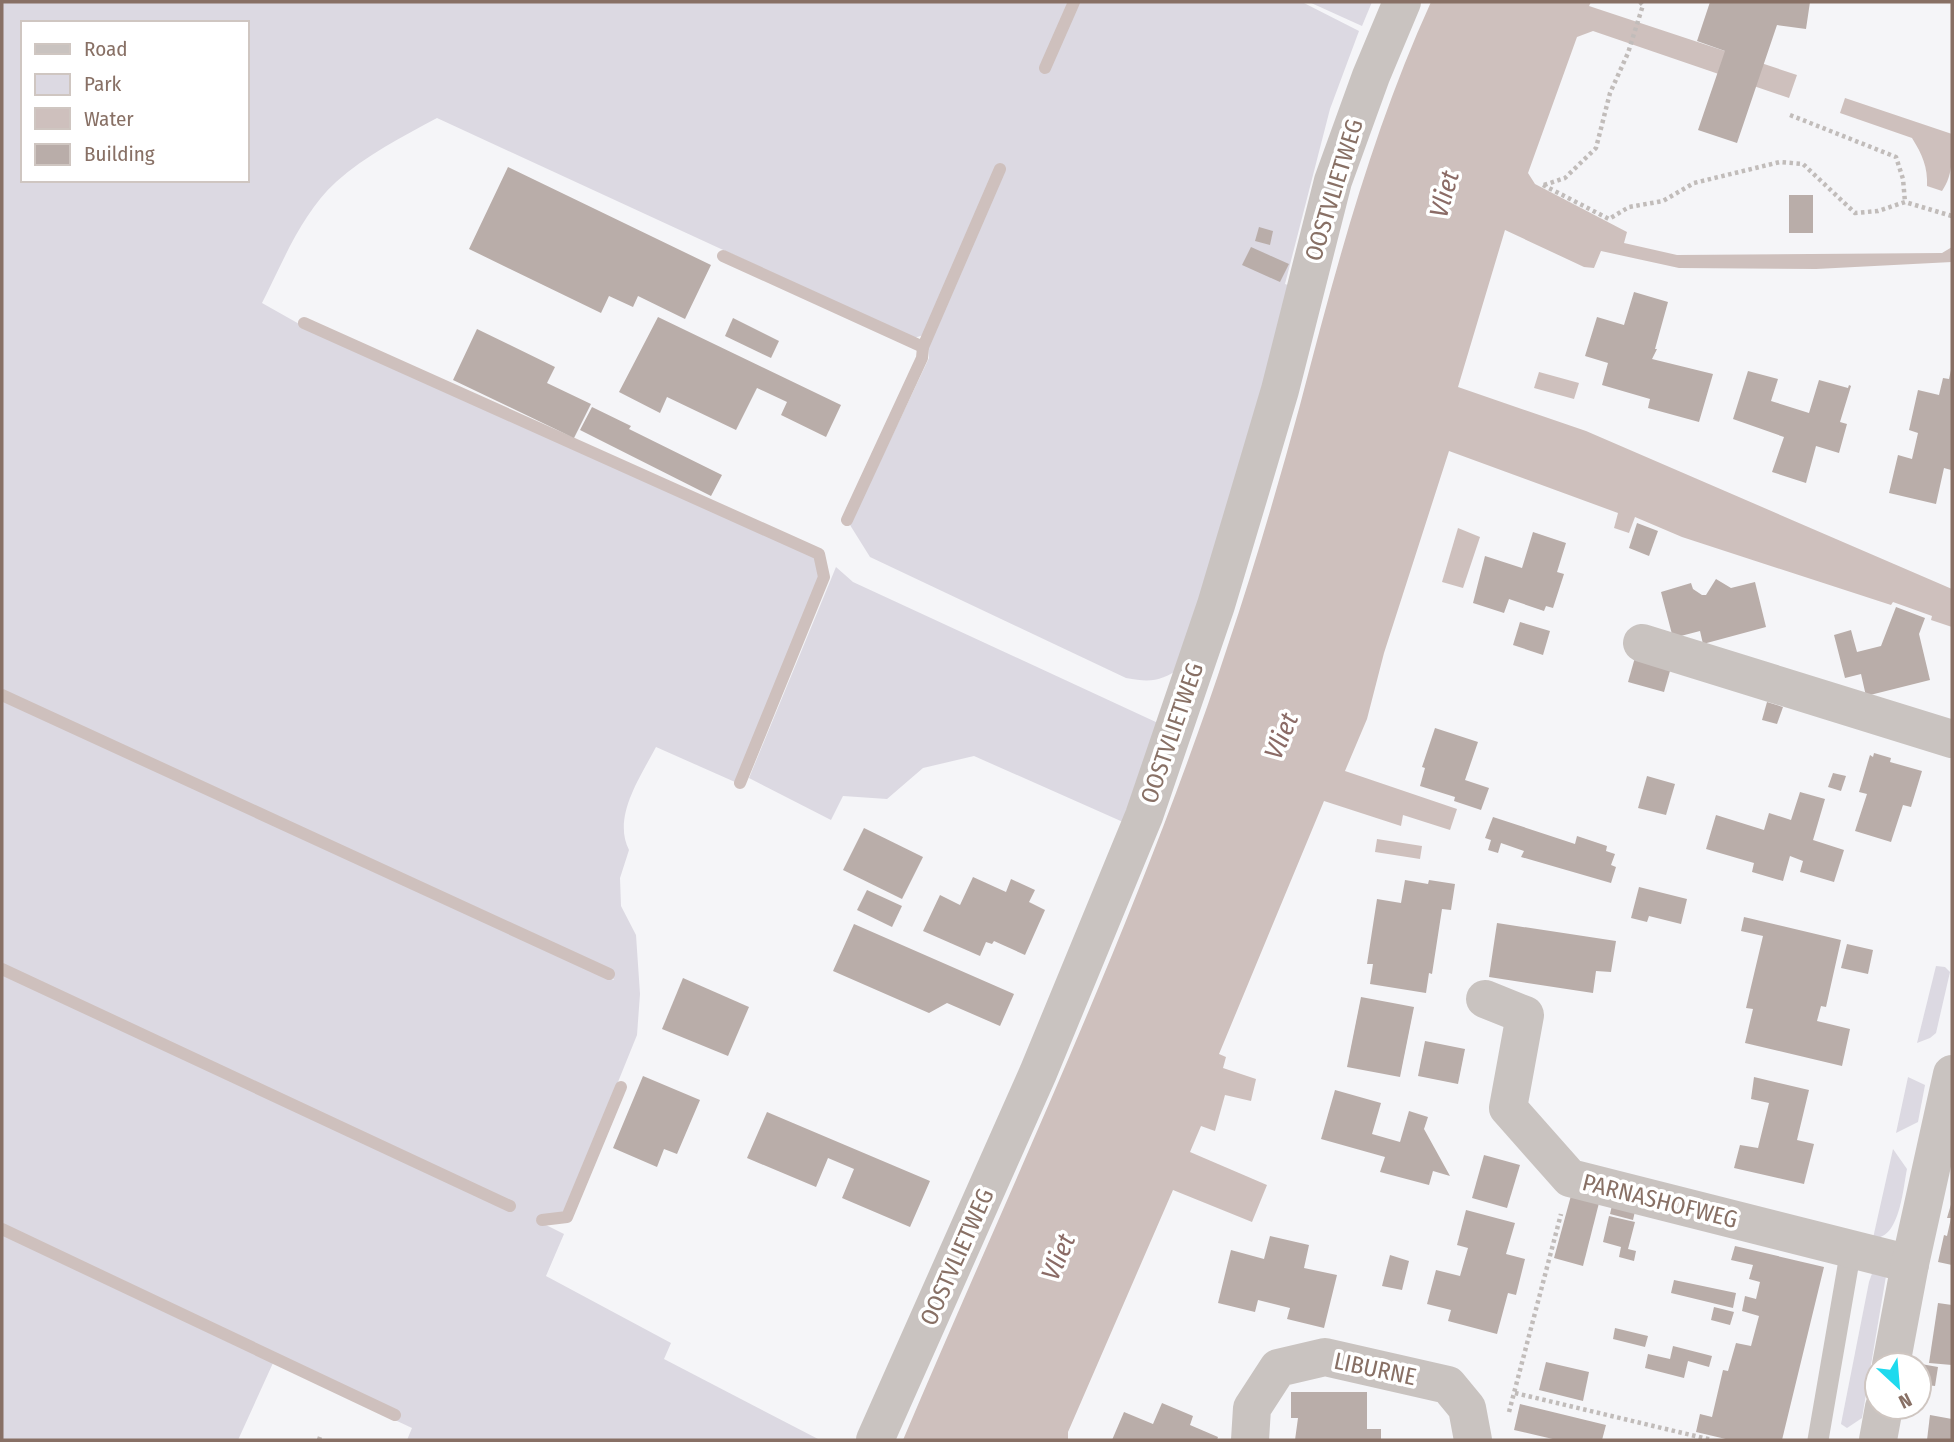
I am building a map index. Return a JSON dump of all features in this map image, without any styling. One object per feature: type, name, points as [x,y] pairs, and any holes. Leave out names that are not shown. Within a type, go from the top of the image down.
[{"type":"street","name":"OOSTVLIETWEG","points":[[875,1440],[1038,1073],[1144,816],[1216,605],[1248,498],[1280,390],[1333,181],[1371,76],[1402,2]]},
{"type":"street","points":[[1642,643],[1952,739]]},
{"type":"street","name":"PARNASHOFWEG","points":[[1485,999],[1525,1015],[1508,1108],[1570,1178],[1910,1264]]},
{"type":"street","points":[[1894,1351],[1952,1074]]},
{"type":"street","name":"LIBURNE","points":[[1250,1440],[1252,1408],[1278,1368],[1325,1357],[1448,1385],[1467,1408],[1473,1440]]},
{"type":"street","points":[[1878,1440],[1881,1421]]},
{"type":"lane","points":[[1818,1440],[1851,1250]]},
{"type":"path","points":[[1640,2],[1643,5],[1641,13],[1628,53],[1610,93],[1597,148],[1564,178],[1543,185],[1609,219],[1629,207],[1663,201],[1694,183],[1780,162],[1803,164],[1855,213],[1878,211],[1905,202],[1952,216]]},
{"type":"path","points":[[1790,115],[1896,157],[1903,178],[1905,202]]},
{"type":"path","points":[[1508,1417],[1570,1178]]},
{"type":"path","points":[[1514,1393],[1712,1440]]},
{"type":"green space","points":[[2,2],[1302,2],[1359,31],[1330,109],[1285,284],[1291,286],[1183,667],[1156,680],[1126,678],[870,557],[850,525],[929,358],[927,334],[914,338],[437,118],[385,147],[336,182],[303,224],[262,303],[301,325],[815,556],[819,577],[735,782],[656,747],[636,784],[626,811],[625,837],[629,850],[620,878],[621,906],[636,935],[640,994],[637,1035],[565,1213],[536,1220],[564,1234],[546,1276],[671,1343],[664,1359],[820,1440],[407,1440],[412,1428],[273,1363],[238,1440],[2,1440],[2,697],[614,980],[608,970],[2,692]]},
{"type":"green space","points":[[1309,2],[1372,2],[1362,26]]},
{"type":"green space","points":[[836,567],[853,582],[1158,723],[1123,822],[974,756],[923,768],[887,799],[843,796],[831,820],[749,778]]},
{"type":"green space","points":[[1936,966],[1945,967],[1950,972],[1936,1033],[1917,1043]]},
{"type":"green space","points":[[1908,1077],[1925,1085],[1918,1122],[1896,1133]]},
{"type":"green space","points":[[1893,1149],[1907,1169],[1902,1200],[1889,1231],[1873,1238]]},
{"type":"green space","points":[[1874,1268],[1886,1276],[1873,1351],[1863,1351],[1862,1418],[1847,1428],[1841,1424]]},
{"type":"water","name":"Vliet","points":[[1431,2],[1591,2],[1589,6],[1797,75],[1789,98],[1593,31],[1577,37],[1528,173],[1535,184],[1627,232],[1624,243],[1677,255],[1942,253],[1952,247],[1952,262],[1816,269],[1679,268],[1601,251],[1594,268],[1584,267],[1505,230],[1458,387],[1586,431],[1952,589],[1952,627],[1931,620],[1932,616],[1893,602],[1891,605],[1682,537],[1635,517],[1629,533],[1614,528],[1618,513],[1449,451],[1384,653],[1367,719],[1345,771],[1457,809],[1450,830],[1403,815],[1401,826],[1324,801],[1219,1054],[1226,1057],[1223,1068],[1256,1079],[1251,1101],[1225,1095],[1215,1131],[1201,1126],[1190,1152],[1267,1185],[1252,1222],[1173,1190],[1068,1432],[1068,1440],[903,1440],[1115,949],[1192,749],[1265,527],[1357,200],[1391,100]]},
{"type":"water","points":[[1845,98],[1952,134],[1950,171],[1942,191],[1927,186],[1924,161],[1912,138],[1840,113]]},
{"type":"water","points":[[1539,372],[1579,383],[1574,399],[1534,388]]},
{"type":"water","points":[[1458,528],[1480,537],[1463,588],[1442,582]]},
{"type":"water","points":[[1377,839],[1422,846],[1420,859],[1375,852]]},
{"type":"building","points":[[1710,2],[1810,2],[1806,29],[1777,25],[1737,143],[1698,130],[1725,51],[1697,41]]},
{"type":"building","points":[[508,167],[711,265],[685,319],[638,296],[633,307],[609,296],[601,313],[469,249]]},
{"type":"building","points":[[1789,195],[1813,195],[1813,233],[1789,233]]},
{"type":"building","points":[[1259,227],[1273,231],[1270,245],[1255,241]]},
{"type":"building","points":[[1251,247],[1289,264],[1280,282],[1242,265]]},
{"type":"building","points":[[1634,292],[1668,302],[1657,349],[1652,359],[1713,374],[1699,422],[1648,408],[1650,399],[1602,385],[1608,363],[1585,356],[1597,317],[1624,325]]},
{"type":"building","points":[[658,317],[841,405],[826,437],[781,415],[787,402],[757,388],[736,430],[667,397],[660,413],[619,392]]},
{"type":"building","points":[[733,318],[779,341],[771,358],[725,336]]},
{"type":"building","points":[[477,329],[555,367],[547,383],[591,404],[574,438],[453,380]]},
{"type":"building","points":[[1951,370],[1952,465],[1951,470],[1944,468],[1936,504],[1889,493],[1898,455],[1912,459],[1918,433],[1909,430],[1918,390],[1939,395],[1943,378],[1949,379]]},
{"type":"building","points":[[1748,371],[1778,379],[1771,401],[1809,413],[1819,380],[1848,388],[1851,386],[1840,422],[1847,424],[1839,453],[1816,446],[1806,483],[1772,472],[1784,437],[1733,419]]},
{"type":"building","points":[[592,407],[631,426],[629,429],[722,475],[711,496],[580,430]]},
{"type":"building","points":[[1637,523],[1658,531],[1649,556],[1629,548]]},
{"type":"building","points":[[1533,532],[1566,543],[1557,572],[1564,574],[1553,608],[1546,606],[1544,611],[1509,599],[1504,613],[1473,603],[1485,556],[1522,568]]},
{"type":"building","points":[[1716,579],[1731,588],[1755,582],[1766,627],[1703,644],[1700,631],[1673,638],[1661,592],[1691,583],[1693,589],[1706,595]]},
{"type":"building","points":[[1896,607],[1925,618],[1919,634],[1930,680],[1866,696],[1861,674],[1845,678],[1834,635],[1851,630],[1857,652],[1881,646]]},
{"type":"building","points":[[1520,622],[1550,631],[1543,655],[1513,645]]},
{"type":"building","points":[[1636,654],[1672,664],[1664,692],[1628,682]]},
{"type":"building","points":[[1767,702],[1783,707],[1777,724],[1762,720]]},
{"type":"building","points":[[1435,728],[1478,742],[1465,780],[1489,788],[1481,810],[1454,801],[1455,797],[1420,786],[1425,768],[1422,767]]},
{"type":"building","points":[[1874,753],[1891,758],[1890,762],[1922,771],[1911,807],[1903,805],[1891,842],[1855,831],[1867,794],[1859,792],[1870,755],[1873,757]]},
{"type":"building","points":[[1833,773],[1846,776],[1841,791],[1828,787]]},
{"type":"building","points":[[1647,776],[1675,784],[1666,815],[1638,808]]},
{"type":"building","points":[[1800,792],[1825,799],[1813,840],[1844,850],[1834,882],[1800,872],[1803,861],[1790,856],[1783,881],[1752,872],[1754,863],[1706,849],[1716,815],[1764,830],[1769,813],[1791,820]]},
{"type":"building","points":[[1493,817],[1575,844],[1577,836],[1607,846],[1606,851],[1615,854],[1611,865],[1616,867],[1611,883],[1521,857],[1524,851],[1501,843],[1498,853],[1488,850],[1491,840],[1485,838]]},
{"type":"building","points":[[864,828],[923,857],[902,899],[843,870]]},
{"type":"building","points":[[973,877],[1006,892],[1011,879],[1035,890],[1029,902],[1045,910],[1025,955],[994,941],[992,944],[986,942],[980,956],[923,931],[940,895],[960,905]]},
{"type":"building","points":[[1405,880],[1428,884],[1429,880],[1455,884],[1451,910],[1442,909],[1432,974],[1429,973],[1426,993],[1370,984],[1373,964],[1367,964],[1377,899],[1401,903]]},
{"type":"building","points":[[1639,887],[1687,899],[1681,924],[1649,916],[1647,922],[1631,918]]},
{"type":"building","points":[[867,890],[902,906],[892,927],[857,910]]},
{"type":"building","points":[[1744,917],[1841,940],[1826,1007],[1821,1006],[1817,1021],[1850,1029],[1842,1066],[1745,1043],[1753,1009],[1746,1008],[1763,936],[1741,931]]},
{"type":"building","points":[[1497,923],[1616,941],[1611,972],[1596,971],[1593,993],[1489,977]]},
{"type":"building","points":[[854,924],[1014,994],[1000,1026],[947,1003],[929,1013],[833,971]]},
{"type":"building","points":[[1847,944],[1873,950],[1868,974],[1841,968]]},
{"type":"building","points":[[683,978],[749,1007],[728,1056],[662,1029]]},
{"type":"building","points":[[1361,997],[1414,1007],[1400,1077],[1347,1067]]},
{"type":"building","points":[[1425,1041],[1465,1049],[1458,1084],[1418,1076]]},
{"type":"building","points":[[643,1076],[700,1100],[677,1154],[664,1149],[657,1167],[613,1148]]},
{"type":"building","points":[[1754,1077],[1809,1090],[1797,1140],[1814,1144],[1804,1184],[1734,1168],[1740,1145],[1758,1148],[1769,1103],[1751,1099]]},
{"type":"building","points":[[1335,1090],[1381,1103],[1372,1134],[1400,1142],[1409,1111],[1428,1117],[1424,1129],[1450,1176],[1433,1171],[1429,1185],[1380,1172],[1385,1157],[1321,1139]]},
{"type":"building","points":[[767,1112],[930,1181],[910,1227],[842,1198],[854,1169],[828,1158],[816,1187],[747,1158]]},
{"type":"building","points":[[1484,1155],[1520,1165],[1507,1208],[1472,1198]]},
{"type":"building","points":[[1572,1192],[1600,1199],[1583,1266],[1554,1258]]},
{"type":"building","points":[[1613,1201],[1636,1207],[1633,1220],[1610,1214]]},
{"type":"building","points":[[1952,1201],[1952,1265],[1938,1262],[1944,1235],[1947,1236],[1951,1218],[1947,1218]]},
{"type":"building","points":[[1466,1210],[1515,1223],[1506,1254],[1525,1259],[1516,1295],[1508,1293],[1497,1334],[1448,1321],[1451,1310],[1427,1304],[1436,1270],[1460,1276],[1468,1248],[1457,1245]]},
{"type":"building","points":[[1609,1216],[1635,1222],[1628,1249],[1636,1251],[1634,1261],[1619,1257],[1621,1247],[1603,1242]]},
{"type":"building","points":[[1270,1236],[1309,1245],[1304,1268],[1337,1275],[1324,1328],[1287,1319],[1290,1308],[1258,1300],[1255,1312],[1218,1303],[1231,1250],[1264,1259]]},
{"type":"building","points":[[1735,1246],[1824,1267],[1782,1440],[1730,1440],[1696,1432],[1700,1414],[1712,1417],[1723,1370],[1728,1371],[1736,1343],[1751,1346],[1759,1316],[1742,1311],[1745,1296],[1756,1299],[1760,1282],[1749,1279],[1753,1265],[1731,1260]]},
{"type":"building","points":[[1390,1255],[1409,1261],[1402,1290],[1382,1286]]},
{"type":"building","points":[[1674,1280],[1736,1293],[1733,1308],[1671,1293]]},
{"type":"building","points":[[1938,1303],[1952,1305],[1952,1365],[1933,1363],[1933,1351],[1931,1351]]},
{"type":"building","points":[[1714,1307],[1734,1312],[1730,1325],[1711,1320]]},
{"type":"building","points":[[1615,1328],[1648,1336],[1645,1347],[1613,1339]]},
{"type":"building","points":[[1673,1346],[1712,1356],[1709,1367],[1688,1361],[1684,1378],[1645,1368],[1648,1354],[1670,1359]]},
{"type":"building","points":[[1546,1362],[1589,1372],[1583,1401],[1539,1390]]},
{"type":"building","points":[[1933,1366],[1938,1367],[1933,1386]]},
{"type":"building","points":[[1291,1392],[1367,1392],[1367,1429],[1381,1429],[1381,1440],[1295,1440],[1298,1418],[1291,1418]]},
{"type":"building","points":[[1162,1403],[1193,1416],[1190,1425],[1218,1437],[1217,1440],[1112,1440],[1124,1412],[1153,1424]]},
{"type":"building","points":[[1520,1404],[1606,1425],[1602,1440],[1557,1440],[1514,1430]]},
{"type":"building","points":[[1933,1416],[1952,1419],[1952,1440],[1927,1440],[1929,1421],[1933,1421]]},
{"type":"waterway","points":[[1045,68],[1074,2]]},
{"type":"waterway","points":[[847,520],[922,358],[923,347],[1000,169]]},
{"type":"waterway","points":[[723,256],[923,347]]},
{"type":"waterway","points":[[304,323],[819,554],[824,577],[740,783]]},
{"type":"waterway","points":[[2,695],[609,974]]},
{"type":"waterway","points":[[2,969],[510,1206]]},
{"type":"waterway","points":[[542,1220],[567,1217],[621,1087]]},
{"type":"waterway","points":[[2,1229],[395,1415]]}]
